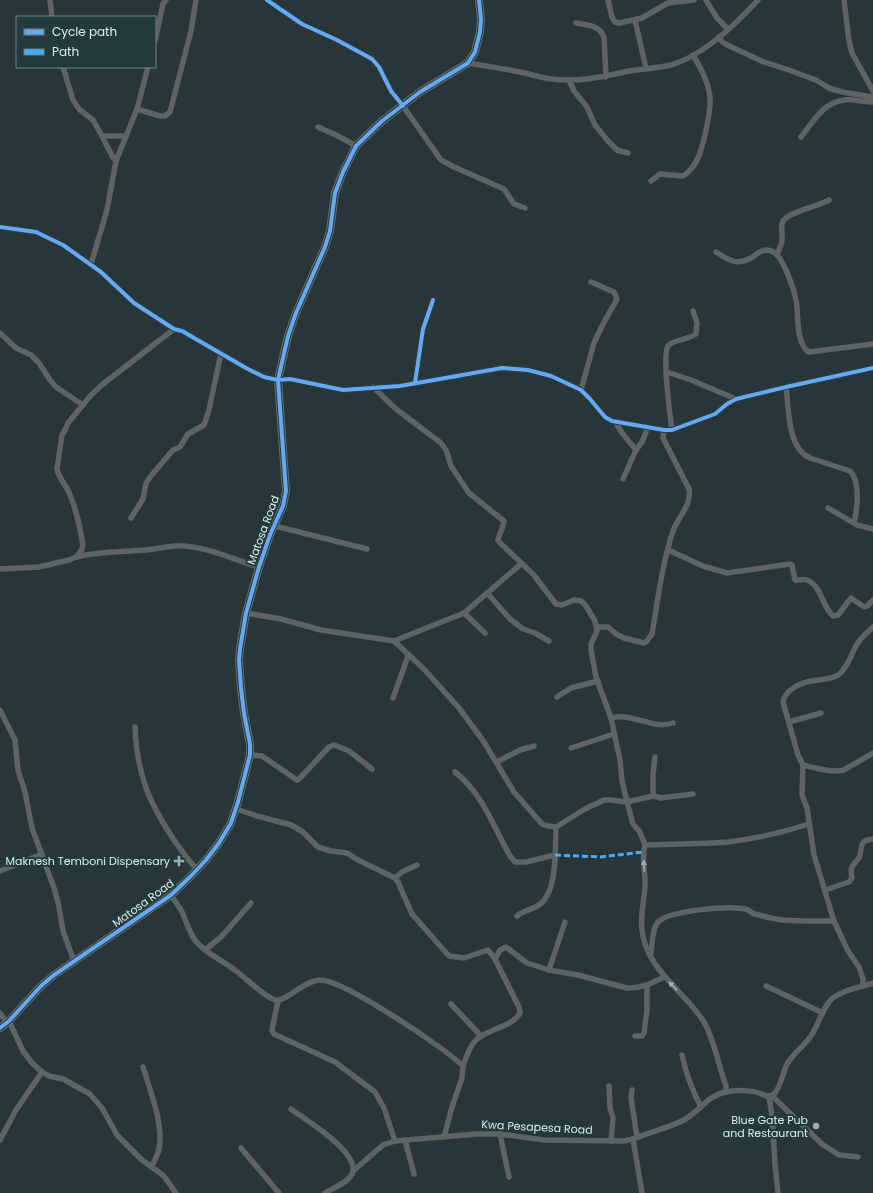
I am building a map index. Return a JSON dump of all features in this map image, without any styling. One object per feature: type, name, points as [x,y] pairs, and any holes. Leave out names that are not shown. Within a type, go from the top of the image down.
[{"type":"street","points":[[50,0],[52,16]]},
{"type":"street","points":[[156,36],[163,4],[166,0]]},
{"type":"street","points":[[137,109],[160,116],[165,116],[170,112],[192,31],[196,0]]},
{"type":"street","points":[[266,0],[302,24],[337,40],[372,59],[379,67],[390,91],[441,160],[504,189],[514,204],[525,208]]},
{"type":"street","points":[[479,0],[482,19],[480,32],[474,52],[468,63],[495,67],[550,79],[569,80],[587,80],[646,68],[671,65],[693,55],[718,38],[758,0]]},
{"type":"street","points":[[608,0],[612,17],[615,22],[619,23],[642,18],[662,5],[668,3],[694,0]]},
{"type":"street","points":[[706,0],[717,18],[728,29]]},
{"type":"street","points":[[844,0],[849,41],[873,91]]},
{"type":"street","points":[[635,20],[646,68]]},
{"type":"street","points":[[576,22],[598,28],[602,32],[604,37],[606,77]]},
{"type":"street","points":[[718,38],[725,44],[764,62],[789,70],[836,90],[873,97]]},
{"type":"street","points":[[651,182],[660,174],[683,176],[691,169],[698,158],[705,133],[710,99],[707,84],[693,55]]},
{"type":"street","name":"Matosa Road","points":[[6,1024],[54,974],[171,895],[206,860],[231,823],[250,755],[250,744],[244,713],[239,660],[246,613],[259,567],[283,506],[286,491],[278,380],[288,336],[296,313],[325,247],[330,231],[335,193],[343,172],[356,146],[382,121],[420,92],[468,63]]},
{"type":"street","points":[[63,68],[73,100],[79,109],[93,120],[116,161]]},
{"type":"street","points":[[91,264],[107,210],[116,161],[137,109],[148,68]]},
{"type":"street","points":[[569,80],[574,91],[587,107],[595,125],[617,150],[628,153]]},
{"type":"street","points":[[801,137],[822,110],[835,102],[845,100],[873,102]]},
{"type":"street","points":[[318,127],[356,146]]},
{"type":"street","points":[[102,136],[126,136]]},
{"type":"street","points":[[777,254],[782,240],[781,226],[783,221],[792,214],[828,200]]},
{"type":"street","points":[[0,227],[30,230],[42,234],[63,245],[91,264],[134,303],[174,329],[182,331],[264,378],[278,380],[290,379],[342,390],[400,386],[502,368],[528,370],[551,376],[581,390],[605,417],[616,422],[672,430],[715,414],[736,399],[786,386],[873,368]]},
{"type":"street","points":[[716,252],[728,260],[737,263],[765,250],[777,254],[793,289],[796,300],[802,345],[806,351],[843,349],[873,344]]},
{"type":"street","points":[[581,390],[594,343],[617,299],[614,292],[591,282]]},
{"type":"street","points":[[415,383],[423,329],[433,300]]},
{"type":"street","points":[[672,430],[667,390],[666,356],[669,346],[696,334],[696,323],[693,311]]},
{"type":"street","points":[[76,557],[81,551],[83,545],[80,529],[70,494],[58,475],[57,469],[62,435],[68,423],[103,384],[174,329]]},
{"type":"street","points":[[0,333],[16,348],[31,355],[39,363],[56,387],[83,405]]},
{"type":"street","points":[[131,518],[138,510],[143,499],[146,483],[150,476],[173,450],[180,447],[188,434],[204,425],[209,410],[221,353]]},
{"type":"street","points":[[667,372],[691,380],[736,399]]},
{"type":"street","points":[[786,386],[792,436],[804,456],[846,469],[853,474],[857,496],[857,511],[854,523]]},
{"type":"street","points":[[373,387],[396,409],[441,443],[446,450],[451,466],[469,493],[504,521],[498,541],[533,574],[558,605],[574,600],[583,603],[591,613],[597,627],[597,631],[590,647],[598,681],[614,734],[620,760],[622,781],[633,824],[640,832],[645,845],[643,852],[645,886],[642,916],[642,930],[645,942],[650,956],[664,976],[699,1016],[709,1032],[726,1086],[726,1092]]},
{"type":"street","points":[[616,422],[622,433],[636,450]]},
{"type":"street","points":[[623,479],[648,427]]},
{"type":"street","points":[[597,627],[608,627],[616,634],[644,643],[652,634],[668,550],[674,529],[686,507],[690,493],[663,438],[664,430]]},
{"type":"street","points":[[828,508],[854,523],[873,529]]},
{"type":"street","points":[[275,526],[367,550]]},
{"type":"street","points":[[0,569],[39,567],[93,554],[146,550],[176,545],[210,551],[259,567]]},
{"type":"street","points":[[668,550],[708,568],[727,574],[790,564],[792,565],[795,581],[806,579],[810,582],[820,592],[833,616],[838,615],[851,598],[864,607],[873,600]]},
{"type":"street","points":[[246,613],[281,619],[321,630],[394,641],[464,613],[521,564]]},
{"type":"street","points":[[487,593],[510,619],[523,629],[535,633],[549,641]]},
{"type":"street","points":[[464,613],[485,633]]},
{"type":"street","points":[[862,986],[863,979],[859,967],[848,951],[834,921],[814,855],[807,808],[802,795],[803,765],[798,755],[789,722],[784,710],[783,702],[784,697],[794,687],[810,681],[831,679],[840,674],[848,663],[859,641],[873,628]]},
{"type":"street","points":[[394,641],[408,656],[423,668],[459,708],[484,742],[514,792],[542,824],[556,827],[598,802],[611,800],[627,802],[653,796],[661,798],[693,794]]},
{"type":"street","points":[[393,698],[408,656]]},
{"type":"street","points":[[557,697],[571,688],[598,681]]},
{"type":"street","points":[[0,710],[3,723],[15,740],[20,778],[25,792],[32,828],[54,888],[64,936],[74,961]]},
{"type":"street","points":[[789,722],[821,713]]},
{"type":"street","points":[[610,718],[619,716],[628,717],[665,726],[673,723]]},
{"type":"street","points":[[135,727],[139,767],[148,796],[166,828],[191,864],[197,869]]},
{"type":"street","points":[[571,748],[614,734]]},
{"type":"street","points":[[250,755],[262,756],[299,780],[329,747],[334,745],[349,750],[372,769]]},
{"type":"street","points":[[497,762],[520,750],[534,746]]},
{"type":"street","points":[[803,765],[839,771],[844,770],[873,753]]},
{"type":"street","points":[[653,796],[655,757]]},
{"type":"street","points":[[455,772],[467,781],[476,793],[510,856],[515,862],[526,862],[555,856]]},
{"type":"street","points":[[236,809],[262,818],[291,825],[303,832],[318,847],[331,851],[347,853],[395,878],[412,914],[436,940],[446,954],[453,958],[460,958],[486,949],[495,959],[519,1007],[520,1012],[517,1017],[510,1022],[481,1036],[471,1047],[463,1066],[462,1078],[444,1137]]},
{"type":"street","points":[[645,845],[681,845],[728,842],[809,824]]},
{"type":"street","points":[[517,916],[523,911],[538,905],[545,899],[552,881],[556,827]]},
{"type":"street","points":[[825,890],[849,882],[852,878],[851,867],[860,856],[861,846],[865,842],[873,839]]},
{"type":"street","points":[[0,872],[42,854]]},
{"type":"street","points":[[395,878],[402,872],[417,865]]},
{"type":"street","points":[[171,895],[180,909],[195,940],[205,950],[232,968],[274,1000],[283,1000],[302,986],[311,982],[322,980],[330,982],[356,994],[394,1017],[450,1055],[463,1066]]},
{"type":"street","points":[[205,950],[221,937],[250,903]]},
{"type":"street","points":[[650,956],[655,928],[657,923],[663,918],[710,908],[747,909],[753,914],[800,922],[834,921]]},
{"type":"street","points":[[550,970],[565,922]]},
{"type":"street","points":[[495,959],[500,950],[506,948],[527,963],[550,970],[635,989],[647,985],[664,976]]},
{"type":"street","points":[[770,1096],[775,1094],[782,1074],[788,1063],[812,1035],[830,1001],[833,998],[873,983]]},
{"type":"street","points":[[635,1036],[642,1036],[644,1033],[647,1010],[647,985]]},
{"type":"street","points":[[766,986],[823,1013]]},
{"type":"street","points":[[278,1001],[272,1030],[274,1034],[335,1062],[375,1092],[384,1108],[395,1141]]},
{"type":"street","points":[[451,1004],[481,1036]]},
{"type":"street","points":[[0,1013],[32,1063],[42,1072],[50,1076],[64,1079],[90,1094],[102,1108],[117,1135],[128,1148],[164,1176],[176,1193]]},
{"type":"street","points":[[682,1055],[693,1093],[701,1107]]},
{"type":"street","points":[[143,1067],[155,1110],[160,1135],[159,1150],[152,1166]]},
{"type":"street","points":[[0,1140],[16,1110],[42,1072]]},
{"type":"street","points":[[609,1086],[610,1108],[613,1118],[611,1141]]},
{"type":"street","points":[[632,1090],[631,1098],[642,1193]]},
{"type":"street","name":"Kwa Pesapesa Road","points":[[325,1193],[346,1181],[353,1171],[383,1145],[395,1141],[476,1134],[500,1134],[544,1140],[624,1141],[682,1121],[701,1107],[707,1100],[726,1092],[755,1092],[770,1096]]},
{"type":"street","points":[[770,1096],[822,1144],[839,1154],[858,1157]]},
{"type":"street","points":[[770,1096],[778,1193]]},
{"type":"street","points":[[291,1108],[334,1141],[343,1150],[352,1162],[353,1171]]},
{"type":"street","points":[[500,1134],[509,1177]]},
{"type":"street","points":[[405,1140],[414,1174]]},
{"type":"street","points":[[240,1148],[279,1193]]},
{"type":"marked path","points":[[555,855],[600,857],[643,852]]},
{"type":"cycle path","points":[[267,0],[302,24],[337,40],[372,59],[379,67],[391,91],[403,106]]},
{"type":"cycle path","points":[[0,1028],[9,1021],[41,986],[54,975],[171,895],[206,860],[219,843],[231,823],[250,755],[250,744],[241,688],[239,660],[240,649],[246,613],[259,567],[270,535],[283,506],[286,491],[278,380],[288,336],[296,313],[325,247],[330,231],[335,193],[343,172],[356,146],[382,121],[420,92],[468,63],[475,52],[480,32],[481,19],[479,0]]},
{"type":"cycle path","points":[[0,227],[36,232],[63,245],[101,272],[134,303],[174,329],[182,331],[264,377],[278,380],[290,379],[343,390],[400,386],[502,368],[528,370],[551,376],[581,390],[605,417],[612,421],[672,430],[715,414],[736,399],[873,368]]},
{"type":"cycle path","points":[[415,383],[423,329],[433,300]]},
{"type":"place","name":"Maknesh Temboni Dispensary","points":[[179,861]]},
{"type":"place","name":"Blue Gate Pub and Restaurant","points":[[816,1126]]}]
